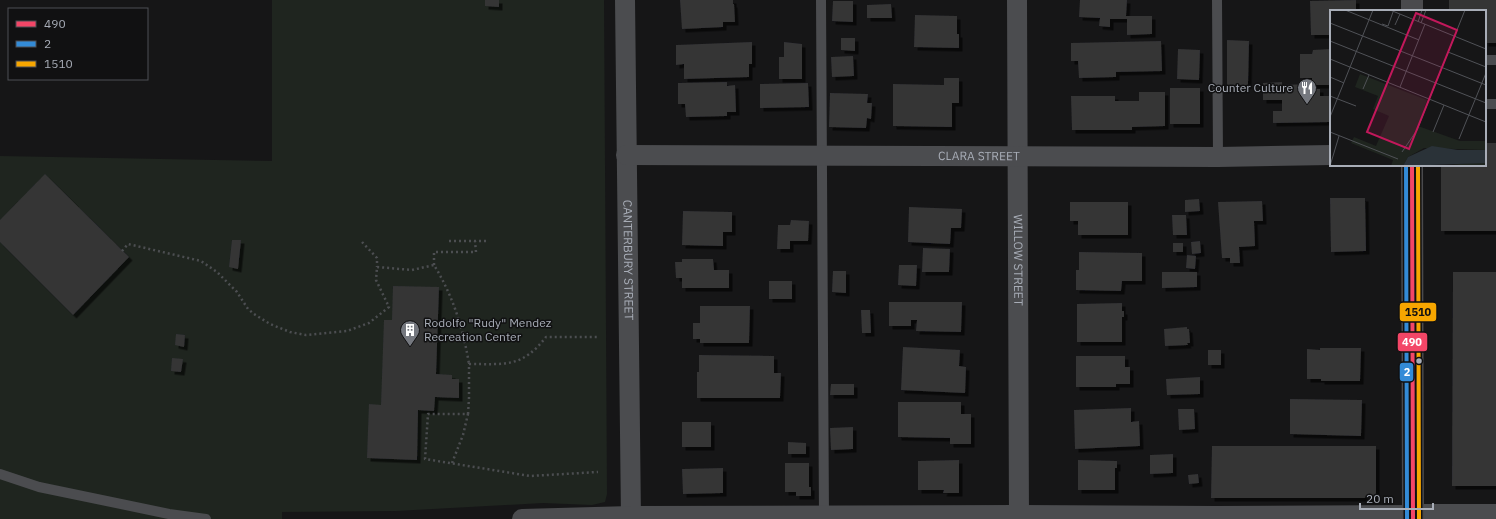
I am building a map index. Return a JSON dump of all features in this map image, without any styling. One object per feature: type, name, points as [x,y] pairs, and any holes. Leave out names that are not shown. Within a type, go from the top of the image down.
[{"type":"main road","points":[[1412,166],[1413,517]]},
{"type":"street","name":"CANTERBURY STREET","points":[[625,0],[631,518]]},
{"type":"street","name":"WILLOW STREET","points":[[1017,0],[1019,517]]},
{"type":"street","name":"CLARA STREET","points":[[626,155],[1218,157],[1330,155]]},
{"type":"street","points":[[522,519],[1019,517],[1216,518],[1496,515]]},
{"type":"lane","points":[[822,0],[824,518]]},
{"type":"lane","points":[[1217,0],[1218,157]]},
{"type":"lane","points":[[0,474],[46,489],[170,514],[206,519]]},
{"type":"path","points":[[449,241],[489,241]]},
{"type":"path","points":[[452,464],[463,435],[468,414],[469,364],[466,344],[456,310],[446,285],[434,265],[434,252],[476,252],[475,241]]},
{"type":"path","points":[[122,250],[128,244],[201,261],[217,272],[237,292],[248,309],[254,314],[290,332],[306,335],[347,331],[369,322],[389,307],[376,280],[377,258],[362,242]]},
{"type":"path","points":[[377,267],[412,270],[434,265]]},
{"type":"path","points":[[469,364],[500,364],[515,362],[527,357],[538,348],[546,337],[598,336]]},
{"type":"path","points":[[468,414],[428,414],[425,459],[530,476],[598,472]]},
{"type":"shaded area","points":[[272,0],[604,0],[607,494],[605,502],[592,505],[543,503],[396,511],[282,512],[282,519],[0,519],[0,156],[272,161]]},
{"type":"building","points":[[485,0],[499,0],[499,7],[485,6]]},
{"type":"building","points":[[680,0],[733,0],[735,22],[723,22],[723,27],[682,29]]},
{"type":"building","points":[[1080,0],[1127,0],[1126,16],[1152,16],[1152,34],[1127,35],[1127,19],[1110,19],[1110,27],[1099,26],[1100,18],[1079,17]]},
{"type":"building","points":[[1356,0],[1356,10],[1330,10],[1330,35],[1311,35],[1310,1]]},
{"type":"building","points":[[1449,0],[1496,0],[1496,43],[1486,43],[1486,10],[1449,10]]},
{"type":"building","points":[[833,1],[853,1],[853,22],[832,21]]},
{"type":"building","points":[[891,4],[892,18],[867,18],[867,5]]},
{"type":"building","points":[[915,15],[957,16],[959,48],[914,47]]},
{"type":"building","points":[[841,38],[855,38],[855,51],[841,50]]},
{"type":"building","points":[[1227,40],[1249,41],[1248,85],[1227,85]]},
{"type":"building","points":[[1161,41],[1162,71],[1116,72],[1116,77],[1079,78],[1078,61],[1071,61],[1071,43]]},
{"type":"building","points":[[752,42],[752,64],[749,64],[749,77],[684,79],[684,64],[676,65],[676,45]]},
{"type":"building","points":[[784,42],[802,44],[802,79],[779,79],[779,57],[784,57]]},
{"type":"building","points":[[1178,49],[1200,50],[1199,80],[1177,79]]},
{"type":"building","points":[[1330,49],[1330,85],[1312,85],[1312,78],[1300,78],[1300,54],[1312,54],[1313,50]]},
{"type":"building","points":[[853,56],[854,76],[832,77],[831,57]]},
{"type":"building","points":[[944,78],[959,78],[959,103],[952,103],[952,127],[893,126],[893,84],[944,85]]},
{"type":"building","points":[[727,82],[727,86],[735,85],[736,112],[727,112],[727,116],[686,117],[685,104],[678,104],[678,83]]},
{"type":"building","name":"Counter Culture","points":[[1282,82],[1282,85],[1311,84],[1311,89],[1320,89],[1320,96],[1330,96],[1330,122],[1273,123],[1273,111],[1282,111],[1282,100],[1263,100],[1263,83]]},
{"type":"building","points":[[808,83],[809,107],[760,108],[760,84]]},
{"type":"building","points":[[1170,88],[1200,88],[1200,124],[1170,124]]},
{"type":"building","points":[[1139,92],[1165,92],[1165,126],[1132,127],[1132,130],[1072,130],[1071,96],[1115,96],[1115,101],[1139,101]]},
{"type":"building","points":[[830,93],[868,94],[867,103],[872,103],[871,119],[867,118],[866,128],[829,127]]},
{"type":"building","points":[[1486,143],[1496,143],[1496,231],[1441,231],[1441,166],[1486,166]]},
{"type":"building","points":[[45,174],[129,257],[73,315],[0,242],[0,220]]},
{"type":"building","points":[[1330,198],[1365,198],[1366,251],[1331,252]]},
{"type":"building","points":[[1199,199],[1200,211],[1185,212],[1185,200]]},
{"type":"building","points":[[1262,201],[1263,221],[1254,221],[1255,246],[1239,247],[1240,263],[1230,263],[1230,258],[1222,258],[1218,202]]},
{"type":"building","points":[[1070,202],[1128,202],[1128,235],[1078,235],[1078,221],[1070,221]]},
{"type":"building","points":[[909,207],[962,209],[961,228],[951,228],[950,244],[908,242]]},
{"type":"building","points":[[683,211],[732,212],[732,232],[723,232],[723,246],[682,245]]},
{"type":"building","points":[[1172,215],[1186,215],[1187,235],[1173,235]]},
{"type":"building","points":[[791,220],[809,221],[808,241],[790,241],[790,249],[777,249],[778,225],[790,225]]},
{"type":"building","points":[[232,240],[241,240],[238,269],[229,267]]},
{"type":"building","points":[[1200,241],[1201,253],[1192,254],[1191,242]]},
{"type":"building","points":[[1173,243],[1183,243],[1183,252],[1173,252]]},
{"type":"building","points":[[923,248],[950,249],[949,272],[922,272]]},
{"type":"building","points":[[1079,252],[1142,253],[1142,281],[1122,281],[1121,291],[1076,290],[1076,270],[1079,270]]},
{"type":"building","points":[[1187,255],[1196,256],[1195,269],[1186,268]]},
{"type":"building","points":[[682,259],[713,259],[714,270],[729,270],[729,288],[682,288],[682,278],[676,278],[675,262],[682,262]]},
{"type":"building","points":[[899,265],[917,265],[916,286],[898,285]]},
{"type":"building","points":[[833,271],[846,271],[846,293],[832,292]]},
{"type":"building","points":[[1162,272],[1197,272],[1197,287],[1162,288]]},
{"type":"building","points":[[1453,272],[1496,272],[1496,486],[1452,486]]},
{"type":"building","points":[[769,281],[792,281],[792,299],[769,299]]},
{"type":"building","name":"Rodolfo \"Rudy\" Mendez Recreation Center","points":[[393,286],[439,287],[436,374],[452,375],[452,379],[459,379],[459,398],[435,397],[434,411],[418,410],[417,460],[367,458],[369,404],[381,405],[384,320],[392,320]]},
{"type":"building","points":[[889,302],[962,302],[961,332],[916,331],[917,320],[911,320],[911,326],[889,326]]},
{"type":"building","points":[[1122,303],[1124,317],[1122,317],[1122,342],[1077,342],[1077,304]]},
{"type":"building","points":[[700,306],[750,306],[749,343],[700,343],[700,339],[693,339],[693,323],[700,323]]},
{"type":"building","points":[[861,310],[870,310],[871,333],[862,333]]},
{"type":"building","points":[[1187,327],[1187,329],[1189,329],[1190,343],[1187,343],[1188,345],[1165,346],[1164,329]]},
{"type":"building","points":[[176,334],[185,335],[184,347],[175,345]]},
{"type":"building","points":[[903,347],[960,350],[959,366],[966,367],[965,393],[901,390]]},
{"type":"building","points":[[1320,348],[1361,348],[1360,381],[1321,381],[1321,379],[1307,379],[1307,349],[1320,350]]},
{"type":"building","points":[[1208,350],[1221,350],[1221,365],[1208,365]]},
{"type":"building","points":[[699,355],[774,356],[774,373],[781,373],[780,398],[697,398],[697,372],[699,372]]},
{"type":"building","points":[[1076,356],[1125,356],[1125,367],[1130,367],[1130,384],[1116,384],[1116,387],[1076,387]]},
{"type":"building","points":[[172,358],[183,359],[181,372],[171,371]]},
{"type":"building","points":[[1200,377],[1200,394],[1167,395],[1166,379]]},
{"type":"building","points":[[831,384],[854,384],[854,395],[830,395]]},
{"type":"building","points":[[1290,399],[1362,400],[1361,436],[1290,434]]},
{"type":"building","points":[[898,402],[961,402],[961,414],[971,414],[971,444],[950,444],[950,438],[898,437]]},
{"type":"building","points":[[1131,408],[1131,422],[1139,421],[1140,446],[1075,449],[1074,410]]},
{"type":"building","points":[[1178,409],[1194,409],[1195,429],[1179,430]]},
{"type":"building","points":[[682,422],[711,422],[711,447],[682,447]]},
{"type":"building","points":[[853,427],[853,449],[831,450],[830,428]]},
{"type":"building","points":[[788,442],[806,443],[806,454],[788,454]]},
{"type":"building","points":[[1212,446],[1376,446],[1376,498],[1211,498]]},
{"type":"building","points":[[1173,454],[1173,473],[1150,474],[1150,455]]},
{"type":"building","points":[[959,460],[959,493],[943,493],[944,490],[918,490],[918,461]]},
{"type":"building","points":[[1078,460],[1117,461],[1117,468],[1115,468],[1115,490],[1078,490]]},
{"type":"building","points":[[785,463],[809,463],[809,487],[811,487],[811,496],[796,496],[796,492],[785,492]]},
{"type":"building","points":[[723,468],[723,493],[683,494],[682,469]]},
{"type":"building","points":[[1198,474],[1199,483],[1189,484],[1188,475]]},
{"type":"transit line","name":"2","points":[[1406,166],[1407,519]]},
{"type":"transit line","name":"490","points":[[1412,166],[1413,519]]},
{"type":"transit line","name":"1510","points":[[1418,166],[1419,519]]},
{"type":"place","name":"Counter Culture","points":[[1307,105]]},
{"type":"place","name":"Rodolfo \"Rudy\" Mendez Recreation Center","points":[[410,347]]}]
